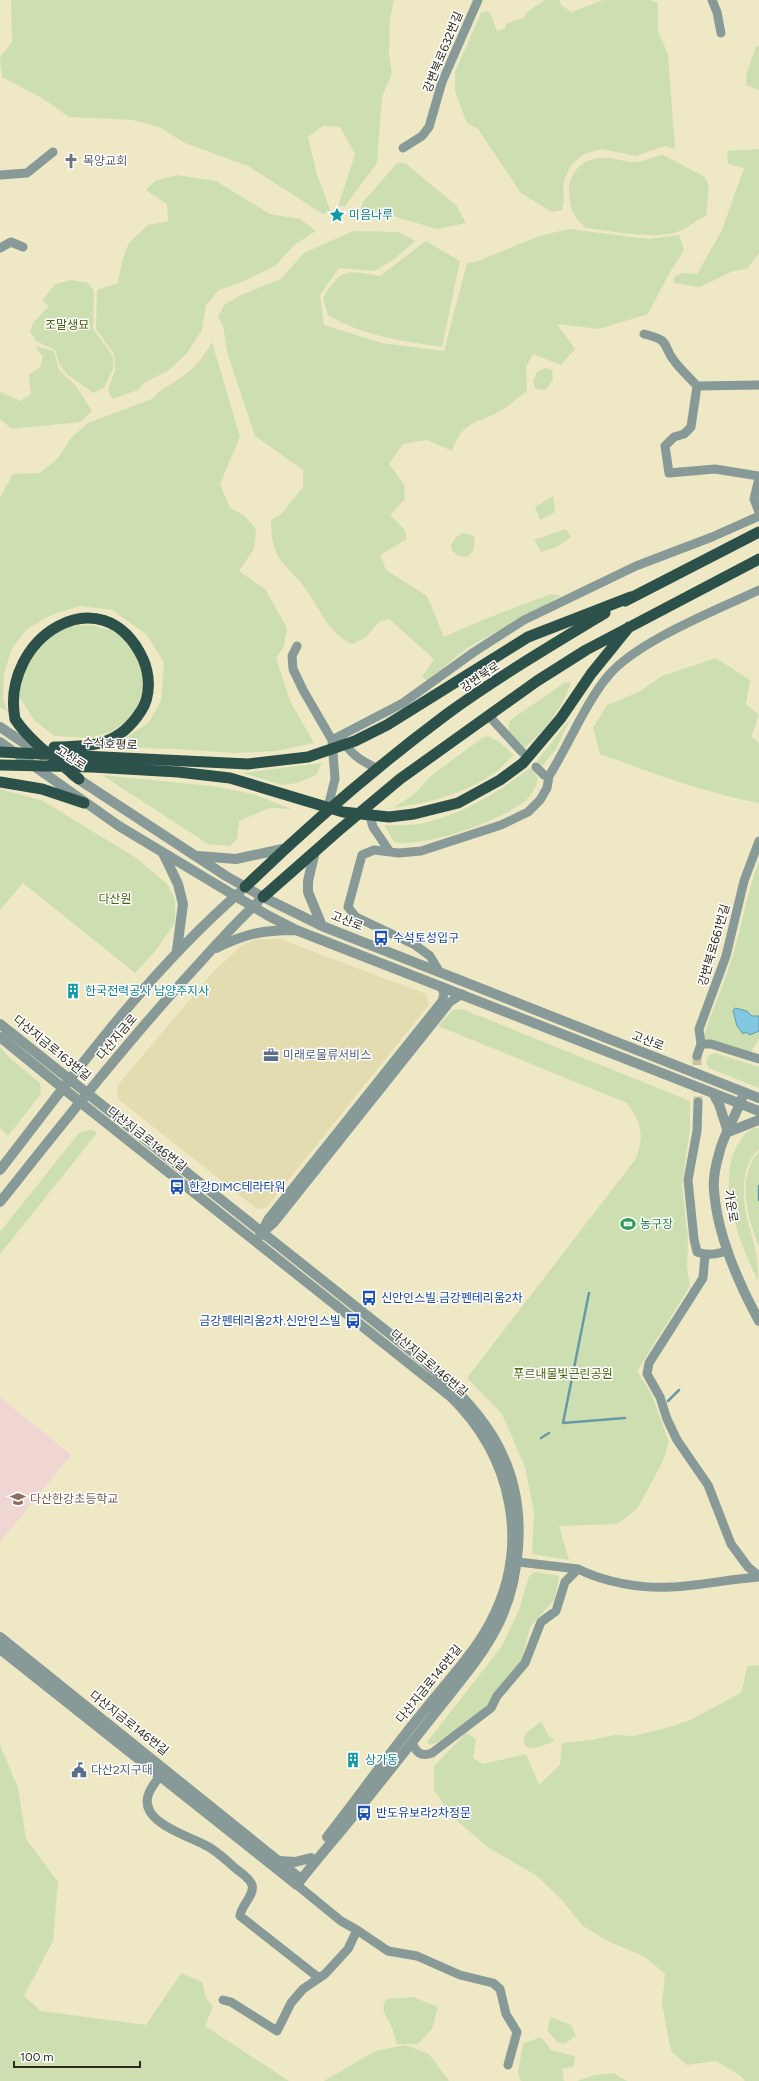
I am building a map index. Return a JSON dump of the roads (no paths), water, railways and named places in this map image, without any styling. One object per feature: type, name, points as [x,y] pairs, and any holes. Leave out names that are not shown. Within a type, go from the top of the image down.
[{"type":"highway","name":"강변북로","points":[[246,887],[327,811],[378,769],[467,700],[527,660],[631,597],[759,532]]},
{"type":"highway","points":[[263,898],[368,805],[488,715],[586,650],[759,559]]},
{"type":"highway","name":"수석호평로","points":[[69,751],[248,764],[308,757],[355,741],[422,706],[528,637],[631,597]]},
{"type":"highway","points":[[0,752],[22,749],[69,751],[105,743],[129,727],[142,710],[146,701],[149,678],[146,665],[140,653],[125,635],[111,625],[98,620],[68,618],[55,621],[28,637]]},
{"type":"highway","name":"수석호평로","points":[[3,765],[92,767],[217,776],[230,778],[343,812],[388,817],[414,814],[458,803],[500,780],[523,763],[561,718],[591,674],[629,628]]},
{"type":"highway","points":[[5,683],[8,704],[16,720],[32,738],[79,779]]},
{"type":"highway","points":[[0,782],[42,790],[84,803]]},
{"type":"street","name":"강변북로632번길","points":[[403,148],[422,136],[432,122],[442,82],[478,0]]},
{"type":"street","points":[[712,0],[717,12],[721,33]]},
{"type":"street","points":[[0,175],[27,173],[53,152]]},
{"type":"street","points":[[0,248],[11,242],[23,247]]},
{"type":"street","points":[[644,334],[658,337],[667,344],[674,361],[697,386],[759,385]]},
{"type":"street","points":[[697,386],[691,427],[684,434],[674,437],[665,446],[668,473],[715,469],[759,477],[754,499],[759,512]]},
{"type":"street","points":[[327,811],[335,774],[332,754],[336,738],[403,702],[474,652],[524,620],[636,566],[712,537],[759,516]]},
{"type":"street","points":[[439,971],[430,956],[415,945],[356,917],[348,907],[362,855],[374,850],[390,852],[421,851],[501,825],[528,812],[540,800],[547,788],[549,776],[608,675],[633,654],[668,633],[759,590]]},
{"type":"street","points":[[297,646],[292,656],[293,669],[303,690],[336,738],[360,760],[378,769]]},
{"type":"street","points":[[488,715],[522,752]]},
{"type":"street","name":"고산로","points":[[0,727],[194,855],[263,898],[322,926],[759,1098]]},
{"type":"street","name":"고산로","points":[[0,742],[84,803],[163,853],[296,930],[759,1111]]},
{"type":"street","points":[[536,767],[544,775],[549,776]]},
{"type":"street","points":[[368,805],[373,827],[390,852]]},
{"type":"street","name":"강변북로661번길","points":[[697,1056],[700,1044],[699,1029],[726,956],[744,881],[759,841]]},
{"type":"street","points":[[194,855],[236,859],[287,848]]},
{"type":"street","points":[[315,851],[308,881],[308,892],[322,926]]},
{"type":"street","points":[[163,853],[178,884],[183,904],[178,950]]},
{"type":"street","name":"다산지금로","points":[[0,1170],[142,990],[178,950],[219,909],[246,887]]},
{"type":"street","name":"다산지금로","points":[[0,1202],[80,1102],[161,1006],[253,906],[263,898]]},
{"type":"street","points":[[212,950],[248,935],[267,930],[296,930]]},
{"type":"street","points":[[256,1242],[268,1219],[442,1001],[444,994],[440,986]]},
{"type":"street","points":[[262,1233],[274,1223],[450,1002],[462,994]]},
{"type":"street","name":"다산지금로163번길","points":[[0,1024],[87,1094]]},
{"type":"street","name":"다산지금로163번길","points":[[0,1037],[80,1102]]},
{"type":"street","points":[[700,1044],[711,1044],[759,1059]]},
{"type":"street","name":"가운로","points":[[744,1092],[719,1152],[714,1188],[718,1217],[728,1251],[748,1301],[759,1321]]},
{"type":"street","name":"다산지금로146번길","points":[[87,1094],[429,1365],[473,1407],[488,1427],[501,1450],[511,1475],[518,1499],[520,1525],[507,1605],[489,1642],[412,1742],[297,1881]]},
{"type":"street","points":[[713,1094],[719,1104],[728,1132],[759,1120]]},
{"type":"street","name":"다산지금로146번길","points":[[80,1102],[412,1365],[462,1408],[492,1451],[504,1477],[512,1525],[513,1562],[500,1602],[482,1637],[311,1858],[297,1881]]},
{"type":"street","points":[[698,1102],[697,1131],[688,1180],[694,1239],[697,1252],[705,1255],[713,1255],[728,1251]]},
{"type":"street","points":[[705,1255],[703,1278],[649,1363],[647,1374],[660,1397],[667,1420],[677,1440],[708,1485],[731,1544],[748,1567],[759,1576]]},
{"type":"street","points":[[513,1562],[578,1569],[596,1578],[618,1583],[670,1588],[759,1576]]},
{"type":"street","points":[[412,1742],[416,1752],[419,1754],[425,1756],[432,1753],[491,1708],[497,1696],[525,1663],[541,1622],[556,1611],[565,1582],[578,1569]]},
{"type":"street","name":"다산지금로146번길","points":[[0,1637],[297,1881],[341,1921],[388,1951],[417,1956],[460,1975],[493,1983],[500,1989],[506,2014],[517,2032],[508,2065]]},
{"type":"street","name":"다산지금로146번길","points":[[0,1649],[280,1861],[297,1881]]},
{"type":"street","points":[[163,1772],[148,1794],[147,1804],[151,1815],[159,1823],[215,1851],[247,1878],[252,1885],[251,1893],[241,1908],[240,1916],[319,1978]]},
{"type":"street","points":[[280,1861],[295,1862],[311,1858]]},
{"type":"street","points":[[222,2000],[230,2002],[277,2031],[292,2003],[303,1989],[319,1978],[348,1949],[353,1928]]},
{"type":"water","points":[[735,1008],[747,1011],[752,1016],[759,1016],[759,1031],[750,1035],[746,1032],[743,1034],[737,1026],[733,1011]]},
{"type":"waterway","points":[[759,1186],[759,1200]]},
{"type":"waterway","points":[[589,1293],[563,1423],[625,1418]]},
{"type":"waterway","points":[[668,1401],[679,1390]]},
{"type":"waterway","points":[[541,1438],[549,1433]]},
{"type":"tunnel","points":[[697,1056],[698,1102]]},
{"type":"place","name":"목양교회","points":[[71,161]]},
{"type":"place","name":"미음나루","points":[[337,215]]},
{"type":"place","name":"수석토성입구","points":[[381,938]]},
{"type":"place","name":"한국전력공사 남양주지사","points":[[73,991]]},
{"type":"place","name":"미래로물류서비스","points":[[271,1055]]},
{"type":"place","name":"한강DIMC테라타워","points":[[177,1187]]},
{"type":"place","name":"농구장","points":[[628,1224]]},
{"type":"place","name":"신안인스빌.금강펜테리움2차","points":[[369,1298]]},
{"type":"place","name":"금강펜테리움2차.신안인스빌","points":[[353,1321]]},
{"type":"place","name":"다산한강초등학교","points":[[18,1499]]},
{"type":"place","name":"상가동","points":[[353,1760]]},
{"type":"place","name":"다산2지구대","points":[[79,1770]]},
{"type":"place","name":"반도유보라2차정문","points":[[364,1813]]},
{"type":"park label","name":"조말생묘","points":[[67,325]]},
{"type":"park label","name":"다산원","points":[[115,899]]},
{"type":"park label","name":"푸르내물빛근린공원","points":[[563,1374]]}]
